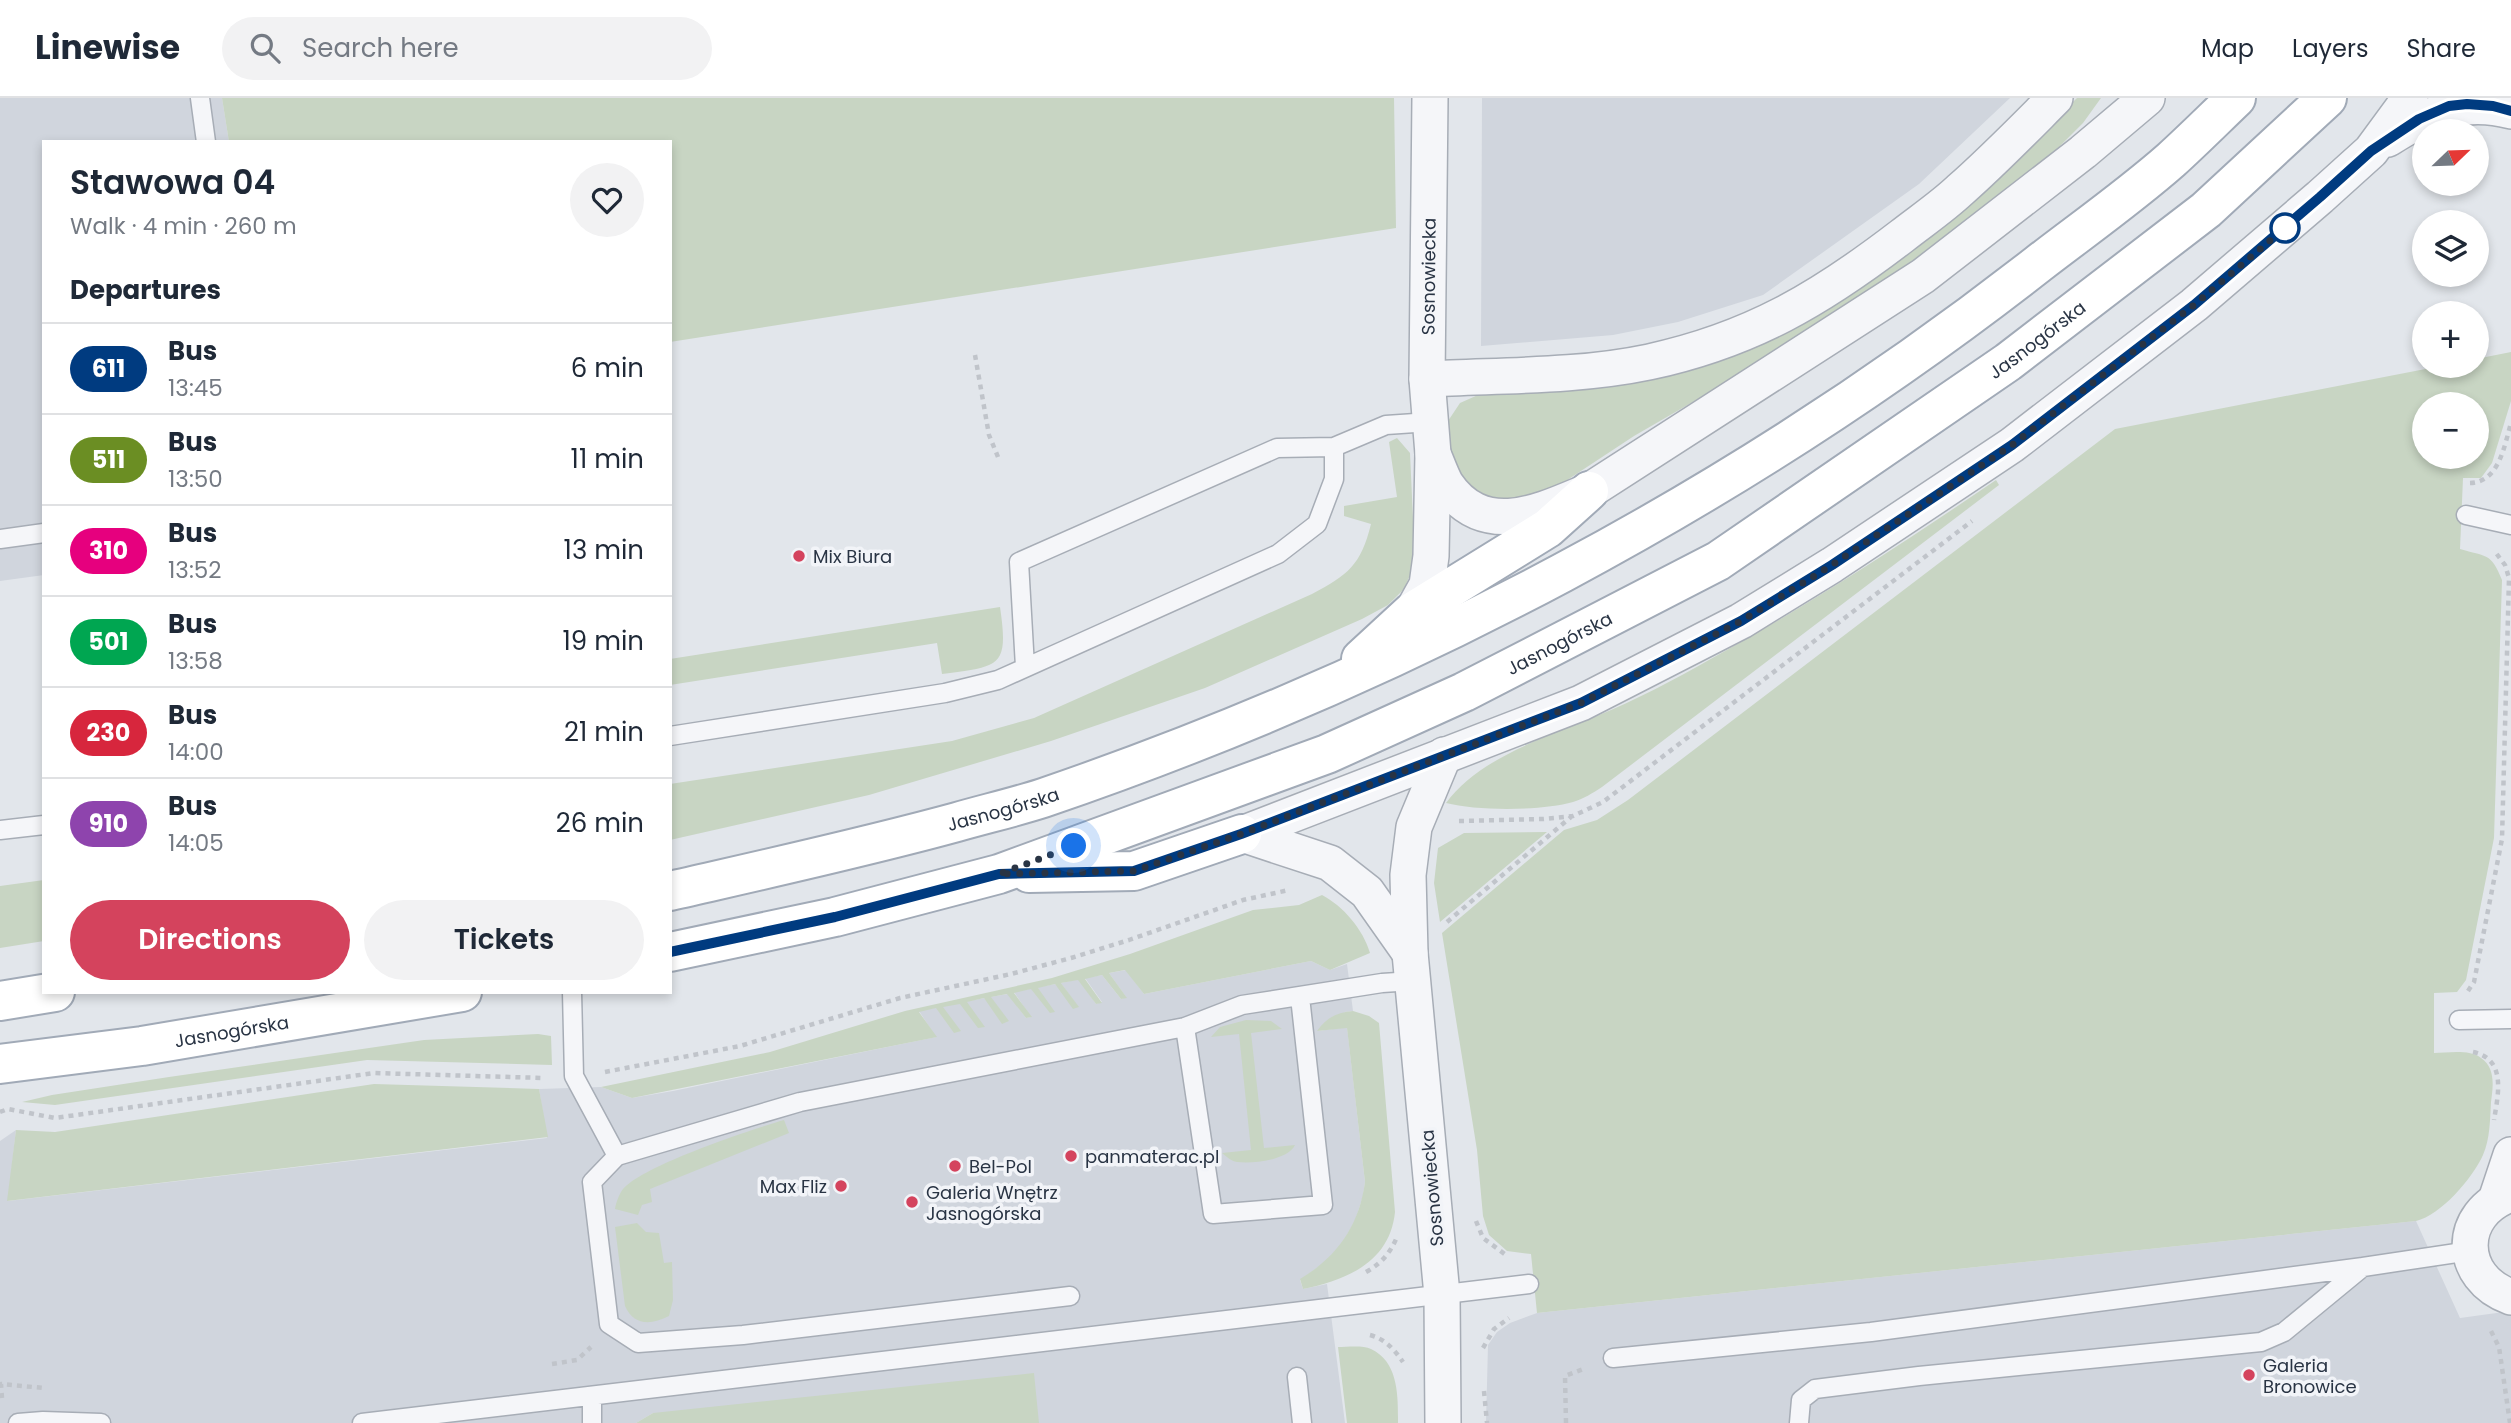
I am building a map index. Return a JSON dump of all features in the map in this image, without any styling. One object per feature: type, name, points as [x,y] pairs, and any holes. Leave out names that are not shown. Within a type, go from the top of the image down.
[{"type":"main road","name":"Jasnogórska","points":[[672,891],[878,844],[1040,799],[1216,733],[1336,682],[1437,637],[1568,571],[1764,458],[1960,325],[2169,162],[2236,98]]},
{"type":"main road","name":"Jasnogórska","points":[[672,953],[835,917],[999,874],[1327,754],[1464,692],[1718,561],[2008,362],[2090,300],[2206,210],[2320,105]]},
{"type":"main road","points":[[1336,682],[1412,612],[1548,528],[1589,491]]},
{"type":"main road","points":[[999,874],[1134,871],[1241,834]]},
{"type":"main road","points":[[0,1001],[43,994]]},
{"type":"main road","name":"Jasnogórska","points":[[0,1065],[142,1046],[450,994]]},
{"type":"street","name":"Sosnowiecka","points":[[1412,612],[1427,584],[1432,556],[1431,438],[1427,379],[1430,98]]},
{"type":"street","points":[[1427,379],[1601,369],[1649,362],[1738,336],[1775,320],[1820,295],[1863,265],[1959,191],[2055,98]]},
{"type":"street","points":[[1589,491],[1923,276],[2083,152],[2147,98]]},
{"type":"street","points":[[2371,151],[2410,98]]},
{"type":"street","points":[[1241,834],[1581,703],[1741,621],[1832,565],[2012,445],[2194,305],[2371,151],[2419,119],[2449,106],[2481,104],[2511,111]]},
{"type":"street","name":"Sosnowiecka","points":[[1431,438],[1446,484],[1464,502],[1480,512],[1503,517],[1521,516],[1536,513],[1589,491]]},
{"type":"street","name":"Sosnowiecka","points":[[1443,1423],[1442,1295],[1411,967],[1408,874],[1414,827],[1444,755]]},
{"type":"street","name":"Sosnowiecka","points":[[1241,834],[1330,863],[1367,892],[1411,967]]},
{"type":"street","points":[[2504,1306],[2477,1272],[2470,1251],[2472,1229],[2482,1212],[2504,1197],[2511,1155]]},
{"type":"lane","points":[[200,98],[206,140]]},
{"type":"lane","points":[[1025,667],[1019,562],[1277,448],[1334,447],[1386,425],[1431,438]]},
{"type":"lane","points":[[672,736],[945,693],[998,680],[1278,554],[1317,524],[1334,479],[1334,447]]},
{"type":"lane","points":[[2466,515],[2511,524]]},
{"type":"lane","points":[[0,539],[42,533]]},
{"type":"lane","points":[[0,830],[42,825]]},
{"type":"lane","points":[[1070,1296],[743,1335],[638,1343],[610,1324],[592,1182],[617,1156],[800,1102],[1185,1027],[1242,1005],[1382,983],[1411,967]]},
{"type":"lane","points":[[572,994],[574,1076],[617,1156]]},
{"type":"lane","points":[[1185,1027],[1213,1214],[1323,1205],[1300,996]]},
{"type":"lane","points":[[2459,1020],[2511,1019]]},
{"type":"lane","points":[[1613,1357],[1871,1332],[2470,1251]]},
{"type":"lane","points":[[1799,1423],[1801,1400],[1815,1389],[2261,1342],[2284,1332],[2363,1267]]},
{"type":"lane","points":[[362,1423],[1529,1284]]},
{"type":"lane","points":[[1297,1377],[1302,1423]]},
{"type":"lane","points":[[592,1396],[592,1423]]},
{"type":"lane","points":[[18,1423],[101,1423]]},
{"type":"path","points":[[975,355],[989,435],[998,457]]},
{"type":"path","points":[[2468,483],[2480,483],[2491,476],[2511,423]]},
{"type":"path","points":[[1446,923],[1573,816],[1603,802],[1980,515]]},
{"type":"path","points":[[2459,997],[2467,993],[2474,982],[2501,839],[2509,578],[2497,553],[2488,549]]},
{"type":"path","points":[[1450,821],[1573,816]]},
{"type":"path","points":[[594,1074],[740,1046],[901,998],[1011,974],[1129,940],[1243,900],[1296,887]]},
{"type":"path","points":[[0,1112],[8,1110],[55,1118],[374,1073],[552,1078]]},
{"type":"path","points":[[1475,1219],[1483,1238],[1503,1255],[1527,1259],[1532,1309],[1507,1319],[1494,1329],[1483,1346],[1483,1358]]},
{"type":"path","points":[[1401,1227],[1390,1253],[1377,1266],[1346,1279],[1350,1332],[1374,1335],[1385,1341],[1396,1351],[1405,1373]]},
{"type":"path","points":[[2504,1306],[2499,1347],[2510,1423]]},
{"type":"path","points":[[552,1364],[576,1360],[586,1354]]},
{"type":"path","points":[[1566,1423],[1565,1376],[1613,1357]]},
{"type":"path","points":[[1483,1383],[1487,1423]]},
{"type":"path","points":[[0,1403],[3,1403],[1,1384],[50,1389]]},
{"type":"shaded area","points":[[0,98],[222,98],[229,140],[42,140],[42,575],[0,581]]},
{"type":"shaded area","points":[[1482,98],[2010,98],[1919,184],[1763,295],[1678,322],[1613,335],[1481,346]]},
{"type":"shaded area","points":[[1311,961],[1330,970],[1347,964],[1353,1011],[1345,1012],[1318,1031],[1347,1027],[1365,1182],[1363,1196],[1355,1221],[1341,1245],[1324,1263],[1300,1280],[1303,1289],[1327,1284],[1345,1423],[1030,1423],[653,1413],[636,1423],[0,1423],[0,1141],[16,1130],[8,1201],[547,1138],[539,1089],[601,1087],[632,1098],[936,1037],[919,1011],[984,998],[1008,1021],[990,997],[1008,994],[1026,1018],[1031,1017],[1014,992],[1055,984],[1078,1007],[1061,983],[1079,979],[1096,1004],[1102,1002],[1085,978],[1102,975],[1121,999],[1126,997],[1109,973],[1126,970],[1144,994]]},
{"type":"shaded area","points":[[2416,1221],[2460,1318],[2511,1311],[2511,1423],[1486,1423],[1488,1345],[1497,1332],[1510,1323],[1537,1313]]},
{"type":"green space","points":[[222,98],[1394,98],[1396,228],[672,342],[672,140],[229,140]]},
{"type":"green space","points":[[2077,98],[2101,98],[2083,123],[2040,166],[1971,219],[1793,344],[1634,436],[1546,494],[1503,504],[1479,495],[1463,482],[1452,464],[1447,440],[1448,421],[1460,403],[1478,395],[1598,388],[1659,377],[2036,138]]},
{"type":"green space","points":[[2511,352],[2511,401],[2489,467],[2489,392],[2412,392],[2412,469],[2488,469],[2481,478],[2463,478],[2460,549],[2487,557],[2502,580],[2494,838],[2466,980],[2457,992],[2434,993],[2434,1053],[2471,1053],[2486,1062],[2491,1072],[2489,1129],[2485,1149],[2471,1175],[2445,1204],[2416,1221],[1537,1313],[1531,1254],[1507,1251],[1489,1235],[1483,1216],[1477,1150],[1442,933],[1564,830],[1597,820],[1628,800],[2115,429],[2412,372],[2412,378],[2489,378],[2489,356]]},
{"type":"green space","points":[[1397,438],[1410,453],[1414,541],[1413,568],[1404,589],[1388,605],[1205,688],[1051,741],[869,795],[672,840],[672,784],[952,741],[1034,718],[1312,594],[1344,574],[1363,550],[1371,524],[1344,516],[1344,506],[1397,497],[1389,442]]},
{"type":"green space","points":[[1996,480],[1999,485],[1592,794],[1560,805],[1527,808],[1491,809],[1446,803],[1479,771],[1500,758],[1626,703],[1711,659],[1828,590]]},
{"type":"green space","points":[[1000,607],[1003,642],[1001,653],[996,660],[977,669],[942,674],[937,643],[672,685],[672,659]]},
{"type":"green space","points":[[1547,832],[1440,922],[1434,883],[1438,848],[1464,833]]},
{"type":"green space","points":[[42,880],[42,941],[0,948],[0,886]]},
{"type":"green space","points":[[1322,895],[1351,919],[1363,935],[1370,953],[1330,970],[1311,961],[1144,994],[1125,970],[1109,973],[1127,998],[1121,999],[1102,975],[1085,979],[1102,1003],[1096,1004],[1078,980],[1061,983],[1079,1007],[1073,1009],[1055,984],[1038,988],[1055,1012],[1050,1013],[1031,989],[1014,993],[1032,1017],[1026,1018],[1007,994],[991,997],[1009,1021],[1002,1024],[984,998],[967,1002],[985,1027],[978,1028],[960,1004],[943,1007],[961,1031],[954,1033],[936,1008],[919,1012],[937,1037],[632,1098],[601,1087],[770,1052],[905,1011],[1052,978],[1130,954],[1253,910],[1299,905]]},
{"type":"green space","points":[[1353,1011],[1369,1016],[1379,1023],[1395,1212],[1385,1244],[1364,1266],[1335,1280],[1303,1289],[1300,1279],[1325,1261],[1352,1226],[1365,1182],[1347,1028],[1317,1031],[1332,1016]]},
{"type":"green space","points":[[1246,1020],[1271,1021],[1282,1029],[1251,1033],[1264,1148],[1295,1145],[1278,1157],[1237,1162],[1222,1153],[1251,1150],[1239,1034],[1211,1037],[1220,1027]]},
{"type":"green space","points":[[538,1034],[551,1036],[552,1065],[367,1060],[55,1105],[22,1102],[52,1095],[424,1040]]},
{"type":"green space","points":[[374,1084],[539,1089],[548,1137],[7,1201],[16,1130],[55,1132]]},
{"type":"green space","points":[[784,1120],[789,1133],[650,1189],[652,1202],[642,1205],[638,1215],[615,1209],[623,1189],[652,1170],[699,1149]]},
{"type":"green space","points":[[637,1223],[646,1232],[659,1233],[664,1263],[672,1262],[673,1300],[669,1316],[650,1322],[633,1317],[625,1306],[615,1227]]},
{"type":"green space","points":[[1338,1347],[1368,1348],[1387,1362],[1395,1381],[1398,1423],[1347,1423]]},
{"type":"green space","points":[[1034,1373],[1039,1423],[636,1423],[653,1413]]},
{"type":"bus line","name":"611","points":[[672,952],[835,917],[999,874],[1134,871],[1241,834],[1581,703],[1741,621],[1832,565],[2012,445],[2194,305],[2371,151],[2419,119],[2449,106],[2467,104],[2481,104],[2511,111]]},
{"type":"place","name":"Mix Biura","points":[[799,556]]},
{"type":"place","name":"panmaterac.pl","points":[[1071,1156]]},
{"type":"place","name":"Bel-Pol","points":[[955,1166]]},
{"type":"place","name":"Max Fliz","points":[[841,1186]]},
{"type":"place","name":"Galeria Wnętrz Jasnogórska","points":[[912,1202]]},
{"type":"place","name":"Galeria Bronowice","points":[[2249,1375]]},
{"type":"route","points":[[1074,846],[999,874],[1134,871],[1241,834],[1581,703],[1741,621],[1832,565],[2012,445],[2194,305],[2285,228]]}]
